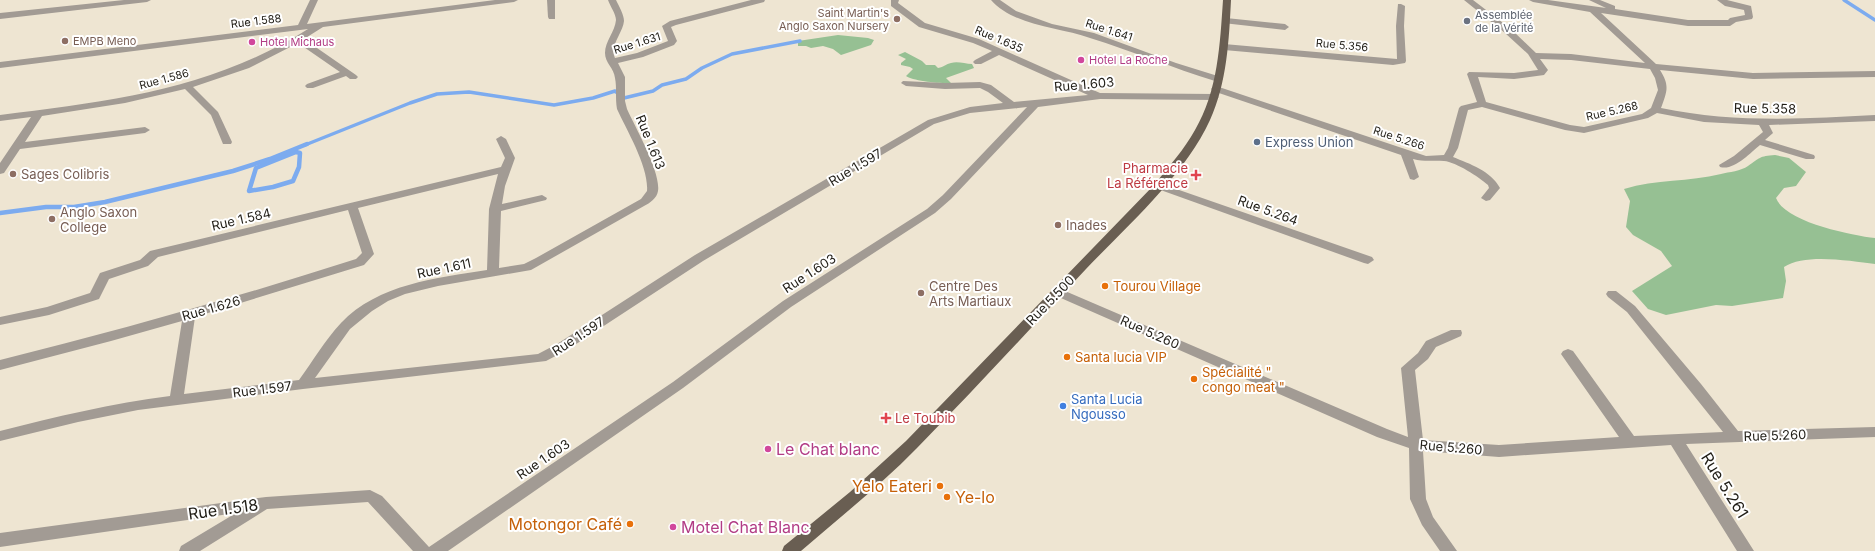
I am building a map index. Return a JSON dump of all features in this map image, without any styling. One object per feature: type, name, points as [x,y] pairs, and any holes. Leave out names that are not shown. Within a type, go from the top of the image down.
[{"type":"main road","name":"Rue 5.500","points":[[790,551],[856,496],[911,445],[1159,186],[1190,147],[1204,122],[1215,93],[1224,47],[1227,0]]},
{"type":"street","points":[[0,16],[147,0]]},
{"type":"street","points":[[302,26],[314,0]]},
{"type":"street","name":"Rue 1.588","points":[[0,65],[514,0]]},
{"type":"street","points":[[551,0],[552,17]]},
{"type":"street","name":"Rue 1.613","points":[[493,272],[527,267],[540,261],[644,202],[652,194],[653,188],[650,174],[622,109],[620,101],[620,77],[611,62],[609,55],[610,47],[619,26],[620,18],[612,0]]},
{"type":"street","name":"Rue 1.631","points":[[611,62],[640,55],[671,43],[673,38],[666,26],[673,23],[761,0]]},
{"type":"street","name":"Rue 1.635","points":[[895,0],[894,4],[922,25],[976,41],[1100,96]]},
{"type":"street","name":"Rue 1.641","points":[[995,0],[1013,13],[1021,16],[1050,26],[1091,35],[1173,65],[1218,79]]},
{"type":"street","points":[[1468,0],[1508,31],[1533,56],[1543,70],[1540,73],[1514,76],[1472,74],[1482,104],[1464,108],[1453,148],[1448,158],[1494,183],[1495,188],[1486,198]]},
{"type":"street","points":[[1533,0],[1593,10],[1620,12],[1694,23],[1730,23],[1734,20],[1749,17],[1748,8],[1728,4],[1721,0]]},
{"type":"street","points":[[1593,0],[1620,12]]},
{"type":"street","name":"Rue 5.356","points":[[1224,47],[1393,62],[1402,61],[1400,26],[1401,6]]},
{"type":"street","name":"Rue 5.268","points":[[1482,104],[1561,126],[1584,130],[1645,116],[1655,110],[1663,90],[1660,78],[1653,66],[1593,10]]},
{"type":"street","points":[[1226,21],[1285,27]]},
{"type":"street","name":"Rue 1.586","points":[[0,118],[130,100],[187,86],[258,61],[300,40],[322,24]]},
{"type":"street","points":[[300,40],[349,75],[310,86]]},
{"type":"street","points":[[978,62],[998,52]]},
{"type":"street","points":[[1533,56],[1570,57],[1605,62],[1753,76],[1875,74]]},
{"type":"street","points":[[906,83],[950,86],[970,84],[984,86],[1012,105]]},
{"type":"street","points":[[187,86],[215,114],[227,142]]},
{"type":"street","name":"Rue 1.603","points":[[435,551],[678,386],[787,304],[931,211],[1035,104],[1100,96],[1215,93]]},
{"type":"street","name":"Rue 5.266","points":[[1215,93],[1406,154],[1425,159],[1448,158]]},
{"type":"street","name":"Rue 1.597","points":[[0,436],[78,417],[138,405],[304,384],[541,358],[562,347],[699,258],[865,162],[904,136],[931,122],[953,113],[974,108],[1035,104]]},
{"type":"street","name":"Rue 5.358","points":[[1655,110],[1702,119],[1763,123],[1846,121],[1875,118]]},
{"type":"street","points":[[0,172],[39,113]]},
{"type":"street","points":[[1724,165],[1738,158],[1760,142],[1768,133],[1763,123]]},
{"type":"street","points":[[17,146],[145,130]]},
{"type":"street","points":[[493,272],[495,209],[505,169],[510,158],[501,139]]},
{"type":"street","points":[[1760,142],[1810,157]]},
{"type":"street","points":[[1406,154],[1414,177]]},
{"type":"street","name":"Rue 1.584","points":[[0,321],[49,311],[95,296],[104,276],[144,263],[154,254],[505,169]]},
{"type":"street","name":"Rue 5.264","points":[[1159,186],[1368,260]]},
{"type":"street","points":[[495,209],[542,198]]},
{"type":"street","name":"Rue 1.626","points":[[0,365],[111,337],[266,292],[363,260],[368,254],[352,206]]},
{"type":"street","name":"Rue 1.611","points":[[304,384],[349,323],[363,311],[380,300],[400,292],[425,285],[493,272]]},
{"type":"street","name":"Rue 5.260","points":[[1058,292],[1382,433],[1416,444],[1499,451],[1674,439],[1875,432]]},
{"type":"street","points":[[1612,294],[1631,309],[1696,387],[1734,436]]},
{"type":"street","points":[[176,400],[189,314]]},
{"type":"street","points":[[1449,551],[1427,520],[1418,499],[1416,444],[1408,368],[1423,356],[1431,344],[1456,333]]},
{"type":"street","points":[[1568,354],[1630,442]]},
{"type":"street","name":"Rue 5.261","points":[[1674,439],[1746,551]]},
{"type":"street","name":"Rue 1.518","points":[[0,540],[266,504],[370,496],[377,500],[423,551]]},
{"type":"street","points":[[187,551],[266,504]]},
{"type":"green space","points":[[838,35],[874,40],[871,45],[841,55],[833,49],[823,46],[811,48],[806,46],[798,46],[798,41]]},
{"type":"green space","points":[[905,52],[922,61],[926,65],[935,65],[938,68],[949,63],[956,62],[972,64],[974,68],[946,78],[951,83],[921,81],[906,76],[913,69],[901,65],[901,63],[906,59],[898,55]]},
{"type":"green space","points":[[1775,155],[1789,158],[1806,172],[1796,186],[1784,188],[1776,198],[1782,206],[1792,214],[1820,226],[1851,234],[1875,238],[1875,264],[1828,259],[1804,260],[1784,267],[1786,281],[1783,298],[1732,306],[1716,305],[1666,315],[1648,309],[1632,291],[1672,266],[1661,251],[1633,235],[1626,227],[1630,201],[1624,189],[1648,184],[1709,177],[1745,168],[1758,159]]},
{"type":"waterway","points":[[1844,0],[1875,20]]},
{"type":"waterway","points":[[305,145],[410,103],[437,94],[469,92],[554,105],[593,98],[615,91],[624,98],[653,91],[662,85],[686,79],[702,68],[732,54],[800,41]]},
{"type":"waterway","points":[[0,213],[46,207],[74,207],[105,202],[233,171],[270,159],[307,144]]},
{"type":"waterway","points":[[296,152],[300,153],[299,167],[293,181],[273,187],[249,191],[256,168],[296,152]]},
{"type":"place","name":"Saint Martin's Anglo Saxon Nursery","points":[[897,19]]},
{"type":"place","name":"Assemblée de la Vérité","points":[[1467,21]]},
{"type":"place","name":"EMPB Meno","points":[[65,41]]},
{"type":"place","name":"Hotel Michaus","points":[[252,42]]},
{"type":"place","name":"Hotel La Roche","points":[[1081,60]]},
{"type":"place","name":"Express Union","points":[[1257,142]]},
{"type":"place","name":"Sages Colibris","points":[[13,174]]},
{"type":"place","name":"Pharmacie La Référence","points":[[1196,175]]},
{"type":"place","name":"Anglo Saxon College","points":[[52,219]]},
{"type":"place","name":"Inades","points":[[1058,225]]},
{"type":"place","name":"Tourou Village","points":[[1105,286]]},
{"type":"place","name":"Centre Des Arts Martiaux","points":[[921,293]]},
{"type":"place","name":"Santa lucia VIP","points":[[1067,357]]},
{"type":"place","name":"Spécialité \" congo meat \"","points":[[1194,379]]},
{"type":"place","name":"Santa Lucia Ngousso","points":[[1063,406]]},
{"type":"place","name":"Le Toubib","points":[[886,418]]},
{"type":"place","name":"Le Chat blanc","points":[[768,449]]},
{"type":"place","name":"Yelo Eateri","points":[[940,486]]},
{"type":"place","name":"Ye-lo","points":[[947,497]]},
{"type":"place","name":"Motongor Café","points":[[630,524]]},
{"type":"place","name":"Motel Chat Blanc","points":[[673,527]]}]
